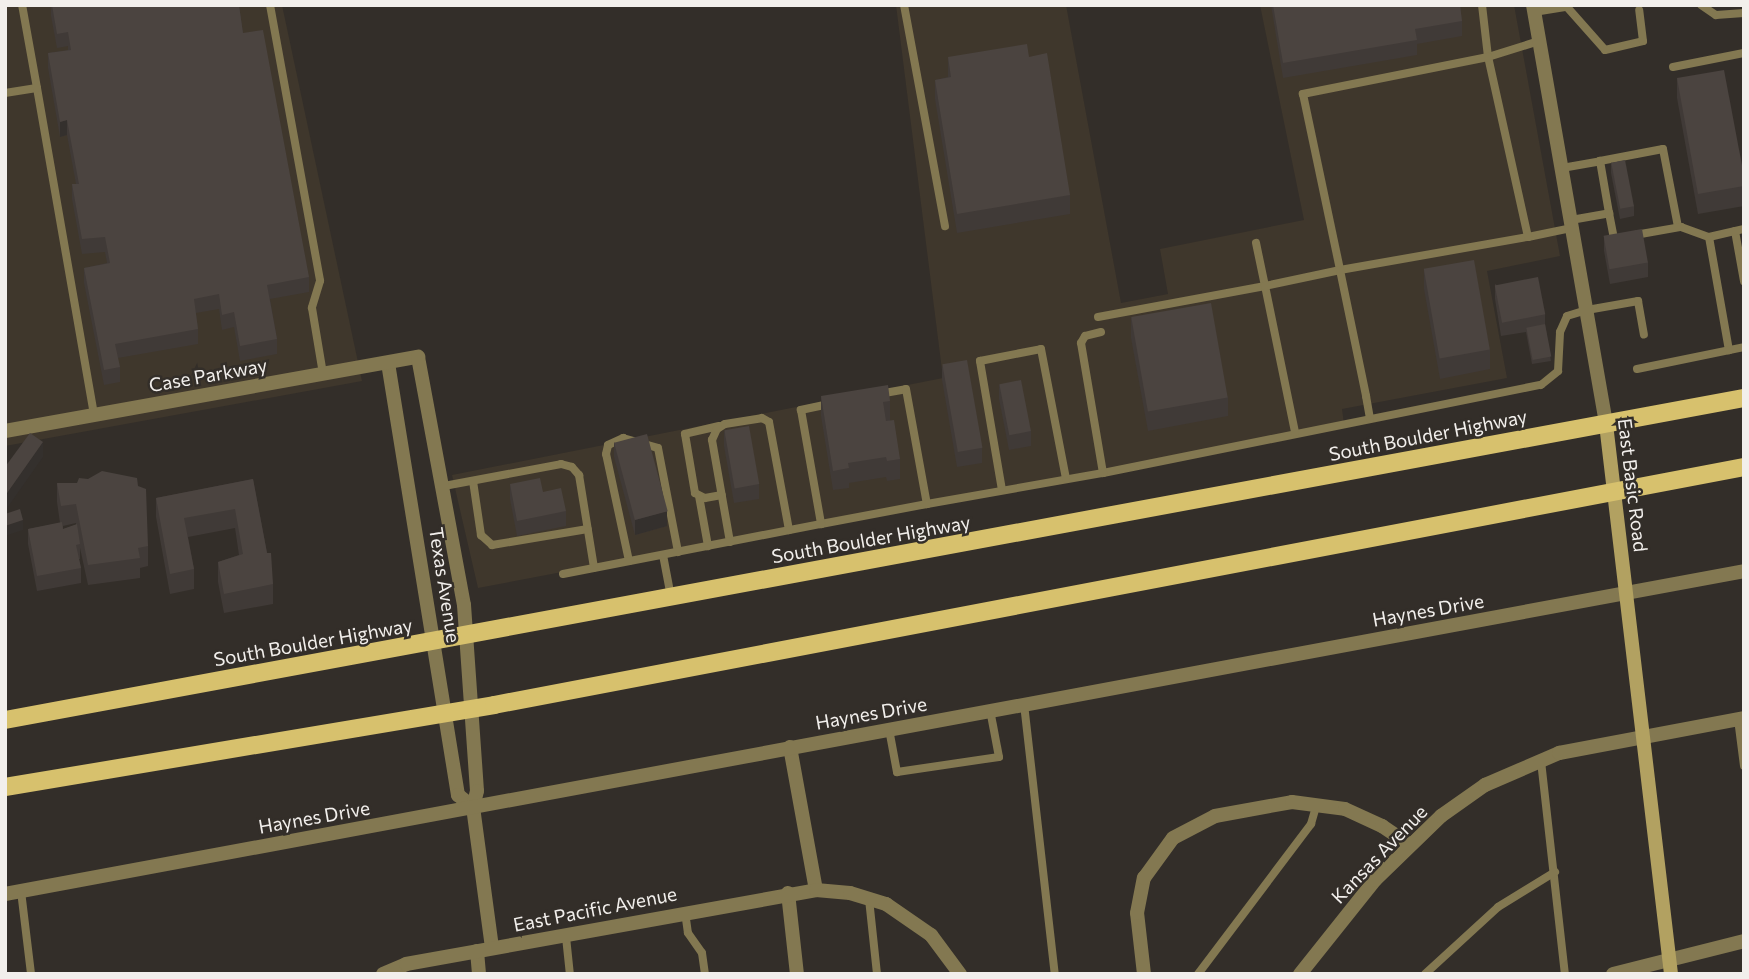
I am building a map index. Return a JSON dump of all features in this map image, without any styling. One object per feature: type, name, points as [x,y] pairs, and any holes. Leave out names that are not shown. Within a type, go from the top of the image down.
[{"type":"main road","name":"South Boulder Highway","points":[[5,720],[1744,398]]},
{"type":"main road","points":[[5,786],[471,708],[1744,467]]},
{"type":"street","name":"East Basic Road","points":[[1533,9],[1606,424],[1670,966]]},
{"type":"street","name":"Case Parkway","points":[[5,431],[418,357]]},
{"type":"street","name":"Texas Avenue","points":[[418,357],[444,486],[466,635],[477,791],[473,807],[492,948]]},
{"type":"street","name":"Texas Avenue","points":[[388,363],[447,710],[458,795],[473,807]]},
{"type":"street","name":"Haynes Drive","points":[[5,894],[1744,571]]},
{"type":"street","name":"Kansas Avenue","points":[[1300,974],[1375,880],[1441,816],[1485,785],[1559,753],[1741,718]]},
{"type":"street","points":[[790,747],[817,890]]},
{"type":"street","points":[[1144,974],[1138,913],[1144,878],[1173,838],[1215,816],[1292,803],[1345,809],[1382,825],[1410,845]]},
{"type":"street","name":"East Pacific Avenue","points":[[383,974],[492,948],[566,937],[685,912],[817,890],[886,904],[931,934],[960,974]]},
{"type":"street","points":[[788,893],[797,974]]},
{"type":"street","points":[[1613,974],[1670,966],[1744,941]]},
{"type":"street","points":[[477,951],[479,974]]},
{"type":"lane","points":[[270,5],[320,281],[312,308],[323,374]]},
{"type":"lane","points":[[904,5],[945,226]]},
{"type":"lane","points":[[1482,5],[1488,57],[1528,237]]},
{"type":"lane","points":[[1701,5],[1716,15],[1744,13]]},
{"type":"lane","points":[[1533,9],[1567,7],[1605,50],[1643,41],[1639,10]]},
{"type":"lane","points":[[26,8],[37,88],[94,415]]},
{"type":"lane","points":[[1370,419],[1303,94],[1488,57],[1539,41]]},
{"type":"lane","points":[[1674,67],[1744,53]]},
{"type":"lane","points":[[5,93],[37,88]]},
{"type":"lane","points":[[1562,168],[1663,149],[1678,227]]},
{"type":"lane","points":[[1600,161],[1614,239],[1678,227],[1709,237],[1739,230],[1744,281]]},
{"type":"lane","points":[[1098,317],[1528,237],[1609,213]]},
{"type":"lane","points":[[1709,237],[1729,350]]},
{"type":"lane","points":[[1256,243],[1295,432]]},
{"type":"lane","points":[[563,574],[1103,473],[1295,432],[1541,386],[1558,371],[1560,332],[1567,316],[1587,310],[1638,301],[1644,334]]},
{"type":"lane","points":[[1101,332],[1085,337],[1081,343],[1103,473]]},
{"type":"lane","points":[[1637,369],[1744,347]]},
{"type":"lane","points":[[1002,490],[980,360],[1041,349],[1066,479]]},
{"type":"lane","points":[[867,397],[906,389],[927,504]]},
{"type":"lane","points":[[821,524],[801,410],[840,402]]},
{"type":"lane","points":[[708,546],[685,434],[719,426],[762,418],[769,422],[789,530]]},
{"type":"lane","points":[[719,426],[712,440],[730,542]]},
{"type":"lane","points":[[629,561],[606,454],[608,445],[623,438],[650,442],[658,448],[678,552]]},
{"type":"lane","points":[[444,486],[566,465],[579,475],[594,568]]},
{"type":"lane","points":[[473,481],[481,535],[492,545],[588,529]]},
{"type":"lane","points":[[699,496],[722,495]]},
{"type":"lane","points":[[663,555],[671,597]]},
{"type":"lane","points":[[1024,704],[1055,974]]},
{"type":"lane","points":[[889,729],[897,772],[999,757],[990,710]]},
{"type":"lane","points":[[1741,718],[1744,766]]},
{"type":"lane","points":[[1541,761],[1564,974]]},
{"type":"lane","points":[[1198,974],[1311,824],[1316,806]]},
{"type":"lane","points":[[1425,974],[1498,907],[1555,872]]},
{"type":"lane","points":[[21,891],[31,974]]},
{"type":"lane","points":[[869,899],[877,974]]},
{"type":"lane","points":[[685,912],[688,933],[702,953],[705,974]]},
{"type":"lane","points":[[566,937],[570,974]]},
{"type":"shaded area","points":[[5,5],[282,5],[362,381],[5,446]]},
{"type":"shaded area","points":[[896,5],[1066,5],[1121,303],[1168,294],[1160,249],[1304,220],[1260,5],[1514,5],[1560,256],[1487,271],[1507,378],[1342,409],[1344,424],[478,588],[452,475],[943,378]]},
{"type":"building","points":[[52,5],[239,5],[243,33],[263,30],[309,277],[267,285],[277,339],[240,346],[234,312],[222,315],[219,294],[194,299],[198,329],[115,344],[120,367],[104,370],[84,268],[110,263],[105,237],[82,239],[72,184],[79,184],[67,120],[60,122],[48,53],[71,50],[68,32],[57,34]]},
{"type":"building","points":[[1273,5],[1460,5],[1462,21],[1415,29],[1417,40],[1283,63]]},
{"type":"building","points":[[1027,44],[1029,57],[1047,53],[1070,195],[957,214],[935,80],[951,77],[948,57]]},
{"type":"building","points":[[1724,70],[1744,186],[1698,194],[1677,78]]},
{"type":"building","points":[[1625,160],[1634,206],[1620,209],[1611,163]]},
{"type":"building","points":[[1642,229],[1648,262],[1609,269],[1604,236]]},
{"type":"building","points":[[1474,260],[1490,350],[1440,358],[1424,269]]},
{"type":"building","points":[[1538,277],[1545,314],[1502,323],[1495,285]]},
{"type":"building","points":[[1211,303],[1228,398],[1148,412],[1131,317]]},
{"type":"building","points":[[1545,324],[1551,356],[1533,360],[1526,328]]},
{"type":"building","points":[[967,360],[982,448],[958,452],[942,364]]},
{"type":"building","points":[[1021,380],[1031,431],[1009,435],[999,384]]},
{"type":"building","points":[[888,385],[890,401],[883,402],[886,421],[894,420],[900,459],[887,461],[886,457],[848,463],[849,468],[833,471],[821,396]]},
{"type":"building","points":[[749,426],[759,484],[735,488],[724,430]]},
{"type":"building","points":[[30,433],[43,442],[5,496],[5,467]]},
{"type":"building","points":[[647,434],[668,511],[635,520],[614,443]]},
{"type":"building","points":[[102,471],[137,478],[138,486],[146,489],[148,546],[138,548],[140,558],[88,565],[76,504],[61,506],[57,483],[77,483],[79,478],[88,479]]},
{"type":"building","points":[[540,478],[543,492],[561,488],[566,511],[517,521],[510,484]]},
{"type":"building","points":[[253,479],[267,553],[271,553],[273,584],[224,594],[218,562],[243,554],[235,509],[184,518],[194,569],[170,574],[156,498]]},
{"type":"building","points":[[20,509],[23,520],[5,526],[5,514]]},
{"type":"building","points":[[62,522],[63,529],[77,524],[80,544],[76,545],[81,568],[37,576],[28,529]]}]
